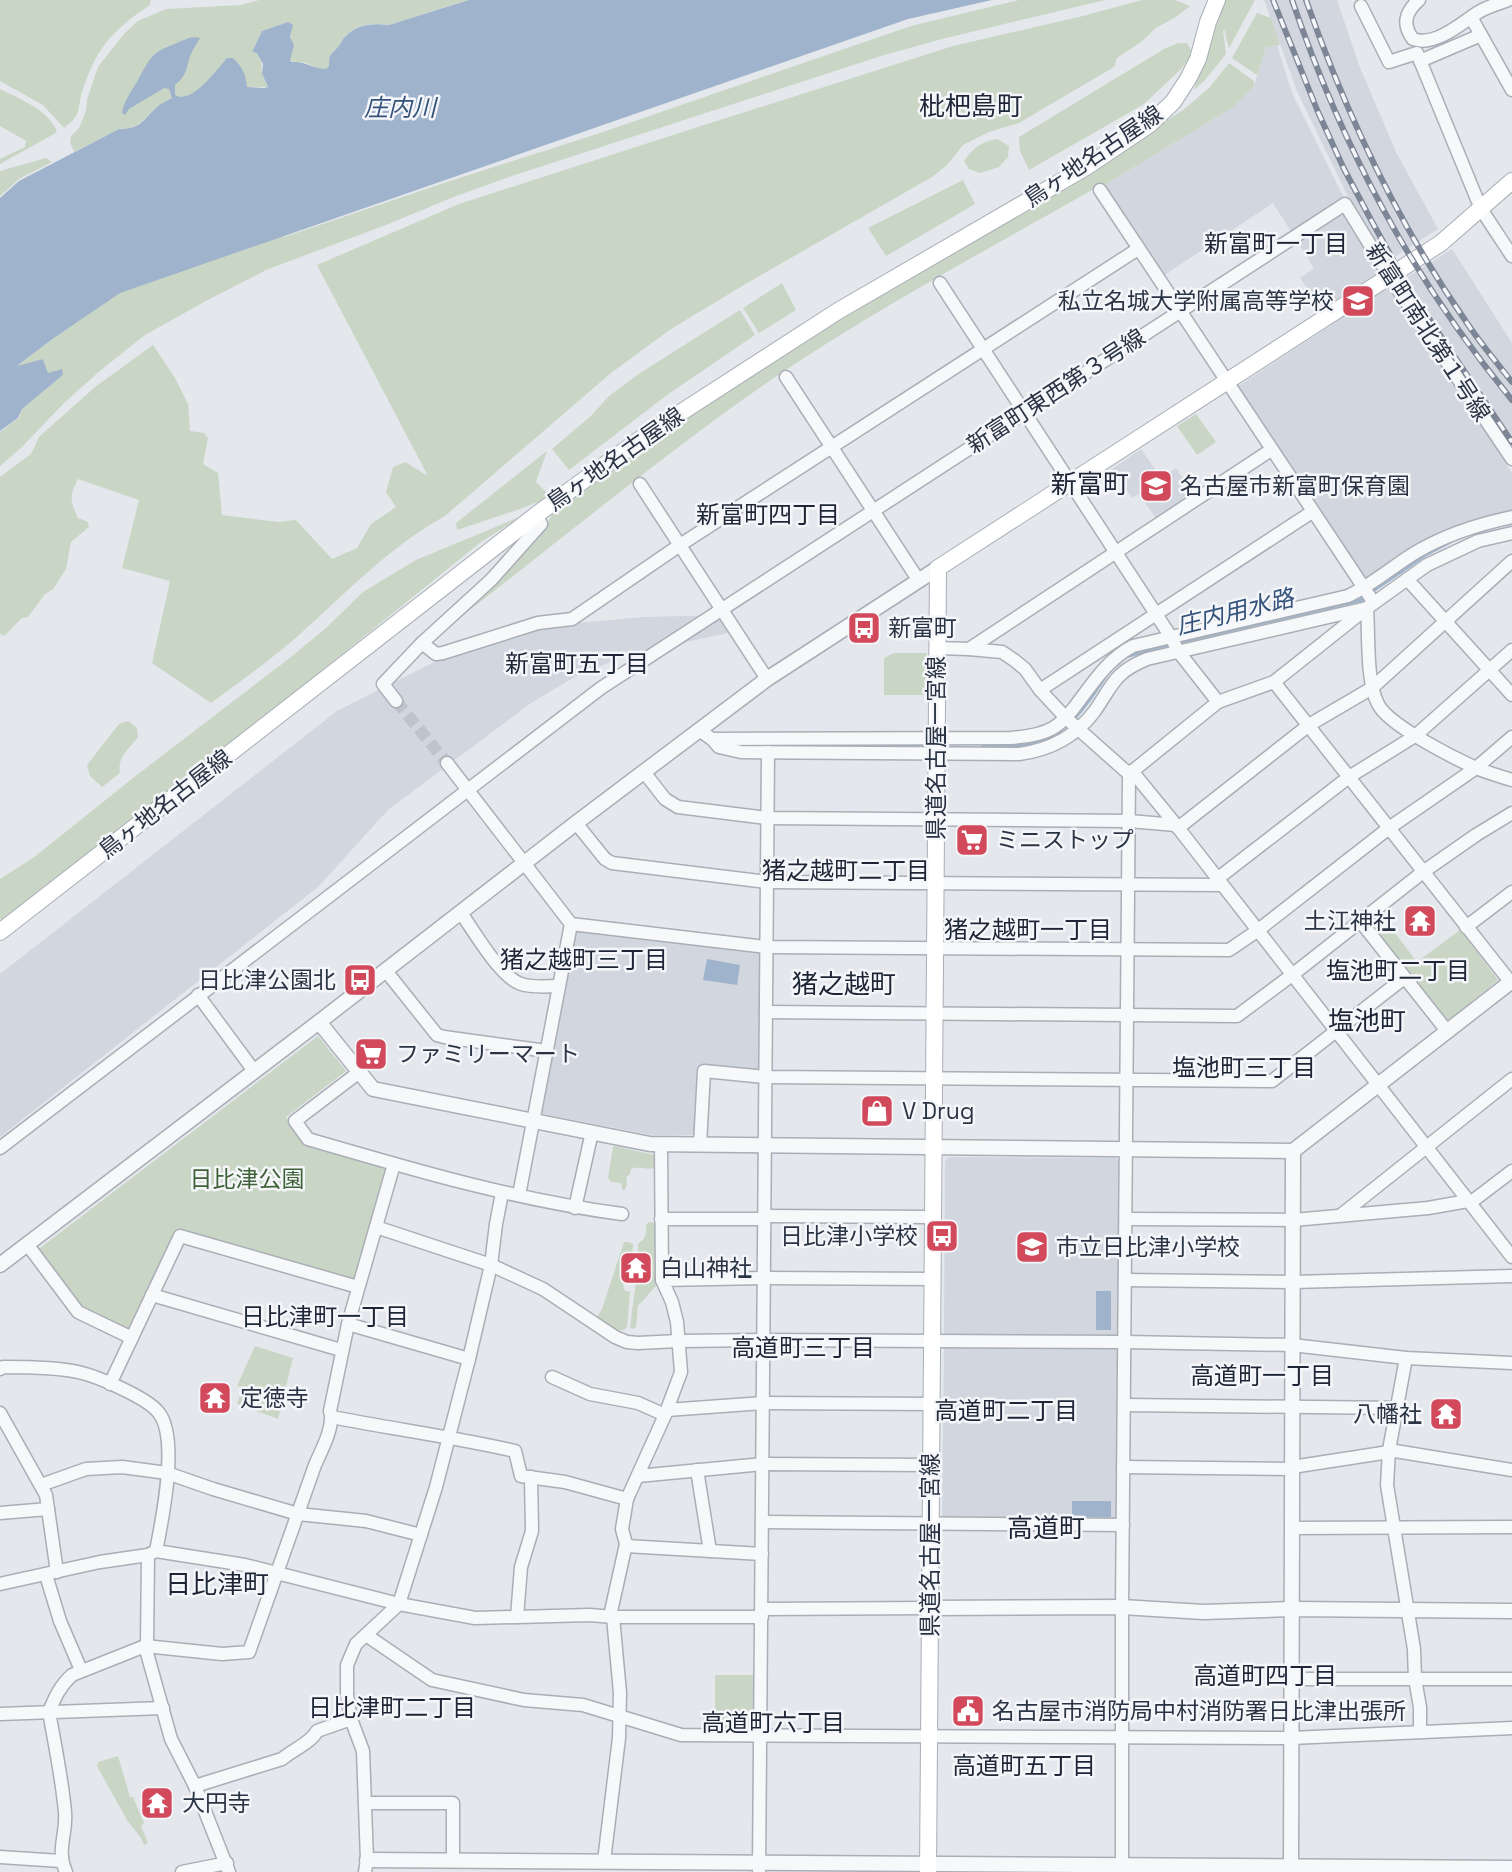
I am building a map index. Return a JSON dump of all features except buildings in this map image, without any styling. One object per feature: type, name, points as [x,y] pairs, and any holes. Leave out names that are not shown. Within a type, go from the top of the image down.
[{"type":"main road","name":"鳥ヶ地名古屋線","points":[[0,932],[536,515],[646,435],[838,311],[1086,167],[1150,124],[1174,102],[1188,79],[1198,59],[1217,0]]},
{"type":"main road","points":[[938,568],[1441,243],[1512,181]]},
{"type":"main road","name":"県道名古屋一宮線","points":[[928,1867],[938,568]]},
{"type":"street","points":[[1419,0],[1407,15],[1406,25],[1413,39],[1421,42],[1430,40],[1472,19],[1477,13],[1508,0],[1512,5]]},
{"type":"street","points":[[1361,6],[1389,62],[1417,54],[1481,209],[1512,256]]},
{"type":"street","points":[[1472,19],[1512,90]]},
{"type":"street","points":[[1420,61],[1481,35]]},
{"type":"street","points":[[1101,190],[1368,598],[1372,688],[1379,707],[1415,736],[1476,768],[1512,780]]},
{"type":"street","name":"新富町南北第１号線","points":[[1345,204],[1388,276],[1512,459]]},
{"type":"street","name":"新富町東西第３号線","points":[[0,1148],[601,688],[1345,204]]},
{"type":"street","points":[[422,643],[436,654],[443,653],[538,624],[572,619],[831,446],[1138,249]]},
{"type":"street","points":[[940,283],[1156,616],[1218,702]]},
{"type":"street","points":[[786,377],[919,581]]},
{"type":"street","points":[[969,649],[1271,450]]},
{"type":"street","points":[[640,484],[767,679]]},
{"type":"street","points":[[1040,690],[1312,512]]},
{"type":"street","points":[[396,701],[383,684],[422,643],[491,580],[541,524],[536,515]]},
{"type":"street","points":[[1122,1868],[1130,773],[1218,702],[1275,682],[1416,551],[1463,530],[1512,517]]},
{"type":"street","points":[[699,730],[712,738],[719,747],[741,752],[937,746],[1024,737],[1072,724],[1099,675],[1121,652],[1133,646],[1175,644],[1368,598],[1407,579],[1447,554],[1478,541],[1512,533]]},
{"type":"street","points":[[644,772],[664,799],[678,807],[767,817],[1129,821],[1177,827],[1309,725],[1372,688],[1512,561]]},
{"type":"street","points":[[0,1265],[767,679],[938,568]]},
{"type":"street","points":[[1407,579],[1512,695]]},
{"type":"street","points":[[1175,644],[1268,614],[1348,596],[1368,598]]},
{"type":"street","points":[[937,649],[1002,652],[1024,669],[1072,724],[1130,773],[1177,827],[1512,1257]]},
{"type":"street","points":[[576,823],[605,859],[612,863],[767,882],[1129,885],[1220,882],[1349,777],[1415,736],[1512,649]]},
{"type":"street","points":[[319,1022],[370,1087],[379,1091],[650,1144],[1293,1151],[1511,982],[1275,682]]},
{"type":"street","points":[[447,763],[571,924],[766,947],[1229,950],[1389,828],[1476,768],[1512,737]]},
{"type":"street","points":[[712,738],[937,746]]},
{"type":"street","points":[[760,1867],[768,752]]},
{"type":"street","points":[[766,1012],[1237,1016],[1423,872],[1512,813]]},
{"type":"street","points":[[1466,927],[1512,892]]},
{"type":"street","points":[[461,913],[505,974],[513,980],[530,986],[559,986]]},
{"type":"street","points":[[1361,922],[1447,1031]]},
{"type":"street","points":[[519,1195],[571,924]]},
{"type":"street","points":[[386,971],[437,1035],[547,1051]]},
{"type":"street","points":[[700,1145],[704,1072],[765,1077],[1272,1081],[1404,978]]},
{"type":"street","points":[[198,995],[254,1071]]},
{"type":"street","points":[[358,1073],[295,1121],[308,1139],[502,1193],[575,1208],[622,1214]]},
{"type":"street","points":[[1341,1215],[1512,1079]]},
{"type":"street","points":[[575,1208],[592,1132]]},
{"type":"street","points":[[597,1865],[619,1738],[620,1693],[612,1616],[626,1546],[622,1529],[627,1499],[681,1372],[672,1302],[662,1280],[661,1144]]},
{"type":"street","points":[[1291,1869],[1293,1151]]},
{"type":"street","points":[[0,1857],[64,1866],[65,1816],[49,1712],[63,1684],[72,1675],[146,1646],[222,1654],[249,1652],[315,1465],[326,1442],[341,1350],[394,1164]]},
{"type":"street","points":[[1126,1220],[1293,1220],[1428,1208],[1469,1202],[1512,1171]]},
{"type":"street","points":[[502,1193],[491,1265],[470,1359],[436,1487],[399,1604],[356,1644],[347,1665],[347,1695],[351,1719],[362,1751],[366,1866],[453,1860],[760,1867],[1512,1868]]},
{"type":"street","points":[[662,1219],[933,1217]]},
{"type":"street","points":[[376,1227],[491,1265],[543,1289],[597,1326],[627,1342],[764,1340],[1292,1345],[1406,1358],[1512,1363]]},
{"type":"street","points":[[110,1384],[180,1236],[358,1287]]},
{"type":"street","points":[[27,1244],[78,1312],[132,1338]]},
{"type":"street","points":[[1125,1280],[1293,1282],[1512,1276]]},
{"type":"street","points":[[662,1280],[933,1279]]},
{"type":"street","points":[[152,1296],[341,1350]]},
{"type":"street","points":[[348,1324],[470,1359]]},
{"type":"street","points":[[1406,1358],[1389,1451],[1387,1485],[1414,1649],[1420,1731]]},
{"type":"street","points":[[1,1366],[78,1372],[142,1399],[160,1414],[167,1434],[167,1473],[165,1505],[152,1553],[146,1646],[171,1739],[195,1786],[228,1868],[182,1872]]},
{"type":"street","points":[[552,1377],[590,1394],[639,1403],[666,1412],[763,1403],[932,1404]]},
{"type":"street","points":[[1124,1405],[1397,1408]]},
{"type":"street","points":[[0,1413],[46,1495],[51,1573],[60,1621],[81,1670]]},
{"type":"street","points":[[332,1417],[515,1451],[521,1476],[565,1482],[627,1499]]},
{"type":"street","points":[[1124,1466],[1292,1468],[1389,1451],[1512,1470]]},
{"type":"street","points":[[638,1476],[762,1464],[931,1465]]},
{"type":"street","points":[[41,1485],[86,1469],[122,1467],[167,1473],[298,1514],[366,1521],[421,1535]]},
{"type":"street","points":[[697,1470],[709,1551]]},
{"type":"street","points":[[517,1617],[520,1567],[532,1531],[531,1477]]},
{"type":"street","points":[[0,1513],[48,1509]]},
{"type":"street","points":[[762,1522],[1123,1525]]},
{"type":"street","points":[[1291,1528],[1512,1527]]},
{"type":"street","points":[[626,1546],[762,1554]]},
{"type":"street","points":[[0,1584],[152,1553],[245,1565],[399,1604],[475,1618],[930,1608],[1122,1607],[1203,1612],[1291,1609],[1512,1611]]},
{"type":"street","points":[[366,1634],[432,1680],[524,1700],[583,1705],[681,1735],[1291,1738],[1512,1728]]},
{"type":"street","points":[[1291,1679],[1512,1679]]},
{"type":"street","points":[[0,1714],[163,1708]]},
{"type":"street","points":[[195,1786],[282,1759],[314,1737],[317,1731],[351,1719]]},
{"type":"street","points":[[365,1803],[453,1803],[453,1860]]},
{"type":"shaded area","points":[[1264,0],[1337,0],[1359,65],[1396,152],[1438,229],[1385,263],[1350,201],[1297,91]]},
{"type":"shaded area","name":"私立名城大学附属高等学校","points":[[1277,45],[1292,93],[1344,198],[1336,202],[1512,473],[1512,513],[1368,579],[1362,579],[1237,387],[1333,324],[1300,278],[1314,268],[1273,203],[1163,276],[1103,186],[1235,106],[1254,86],[1266,46]]},
{"type":"shaded area","points":[[1452,249],[1512,343],[1512,449],[1398,283]]},
{"type":"shaded area","name":"名古屋市新富町保育園","points":[[1141,449],[1161,478],[1176,468],[1194,495],[1157,520],[1139,494],[1132,498],[1112,469]]},
{"type":"shaded area","points":[[729,615],[728,633],[634,653],[578,675],[531,703],[388,810],[318,887],[0,1137],[0,974],[337,711],[456,651],[543,626],[643,617]]},
{"type":"shaded area","points":[[577,930],[762,953],[761,1068],[758,1071],[710,1066],[696,1133],[652,1135],[543,1114],[540,1110],[574,932]]},
{"type":"shaded area","name":"市立日比津小学校","points":[[949,1157],[1116,1158],[1119,1161],[1118,1334],[1115,1338],[948,1337],[944,1334],[945,1161]]},
{"type":"shaded area","points":[[946,1346],[1115,1348],[1117,1517],[1114,1521],[945,1520],[942,1517]]},
{"type":"green space","points":[[0,0],[151,0],[150,5],[125,23],[104,46],[88,76],[77,114],[64,128],[43,105],[0,81]]},
{"type":"green space","points":[[259,0],[469,0],[389,25],[371,24],[354,29],[330,55],[326,69],[290,61],[288,22],[262,31],[252,52],[257,53],[260,59],[262,75],[268,87],[247,87],[225,60],[195,92],[183,98],[169,100],[133,127],[119,129],[74,152],[71,136],[79,128],[86,111],[98,67],[138,21],[166,9],[241,5]]},
{"type":"green space","points":[[1019,0],[1105,0],[881,56],[515,175],[266,270],[145,335],[65,402],[0,466],[0,432],[19,418],[22,409],[63,375],[48,374],[43,359],[16,367],[129,285],[266,237],[284,237],[603,132],[911,26]]},
{"type":"green space","points":[[1142,0],[1175,0],[1190,6],[1117,58],[1114,67],[1019,123],[989,132],[963,145],[947,165],[932,177],[671,329],[611,373],[445,516],[387,556],[289,643],[211,703],[152,663],[170,581],[122,568],[139,500],[78,479],[72,494],[72,503],[78,518],[88,522],[89,527],[71,542],[66,569],[53,589],[45,594],[28,617],[22,618],[4,636],[0,634],[0,477],[31,454],[39,437],[95,387],[153,345],[188,404],[190,431],[204,433],[208,438],[203,464],[218,473],[222,515],[278,522],[296,520],[332,559],[357,548],[371,524],[396,507],[386,492],[393,467],[405,462],[428,476],[317,265],[459,204],[701,126],[953,46]]},
{"type":"green space","points":[[1225,0],[1255,0],[1229,48],[1226,32],[1223,30],[1226,54],[1194,90],[1219,8]]},
{"type":"green space","points":[[1257,13],[1271,18],[1280,45],[1266,47],[1257,75],[1232,58]]},
{"type":"green space","points":[[1178,43],[1187,43],[1193,54],[1144,104],[1029,170],[1020,151],[1019,137]]},
{"type":"green space","points":[[1229,63],[1254,81],[1254,86],[1235,106],[1103,186],[887,306],[807,356],[725,412],[641,475],[435,637],[492,582],[548,522],[554,510],[621,459],[842,315],[1182,111],[1210,87]]},
{"type":"green space","points":[[0,89],[40,111],[57,131],[0,164],[0,159],[25,147],[26,141],[0,126]]},
{"type":"green space","points":[[997,139],[1009,146],[1008,157],[999,167],[980,173],[969,169],[964,161],[971,153],[978,146]]},
{"type":"green space","points":[[46,158],[52,162],[19,179],[0,196],[0,171]]},
{"type":"green space","points":[[963,180],[975,204],[886,256],[868,228]]},
{"type":"green space","points":[[782,283],[796,310],[759,333],[743,308]]},
{"type":"green space","points":[[740,310],[755,335],[667,395],[569,470],[552,449],[592,415],[609,396],[640,373]]},
{"type":"green space","points":[[1196,414],[1216,442],[1197,455],[1177,426]]},
{"type":"green space","points":[[547,451],[536,482],[550,496],[457,530],[456,523]]},
{"type":"green space","points":[[522,516],[481,542],[294,693],[5,919],[0,919],[0,879],[33,858],[291,657],[363,592],[416,560]]},
{"type":"green space","points":[[894,653],[927,653],[927,695],[884,695],[884,658]]},
{"type":"green space","points":[[128,721],[137,728],[138,737],[120,762],[120,773],[102,787],[90,776],[87,765],[119,724]]},
{"type":"green space","points":[[1379,912],[1417,962],[1460,930],[1498,980],[1448,1021],[1443,1021],[1369,927],[1369,921]]},
{"type":"green space","name":"日比津公園","points":[[318,1036],[346,1071],[286,1117],[306,1143],[388,1166],[356,1278],[352,1280],[178,1231],[130,1332],[81,1309],[39,1252],[40,1248]]},
{"type":"green space","points":[[615,1146],[654,1155],[655,1168],[631,1169],[626,1177],[627,1185],[624,1191],[621,1183],[611,1182],[608,1178]]},
{"type":"green space","points":[[649,1222],[656,1223],[656,1286],[638,1306],[636,1327],[633,1329],[630,1327],[638,1244],[646,1234],[646,1225]]},
{"type":"green space","points":[[624,1242],[633,1244],[631,1279],[623,1283],[624,1290],[630,1292],[627,1327],[624,1330],[615,1330],[599,1319],[598,1315]]},
{"type":"green space","points":[[255,1346],[293,1358],[278,1419],[237,1404],[243,1387],[237,1386]]},
{"type":"green space","points":[[715,1675],[756,1677],[756,1728],[753,1731],[715,1731]]},
{"type":"green space","points":[[118,1756],[130,1797],[133,1797],[144,1823],[141,1826],[148,1843],[144,1845],[97,1766],[98,1762]]},
{"type":"water","name":"庄内川","points":[[469,0],[992,0],[908,19],[120,293],[17,366],[43,359],[48,373],[62,369],[63,375],[22,409],[18,418],[0,431],[0,198],[19,181],[119,129],[137,125],[172,98],[169,89],[164,88],[129,109],[125,115],[122,113],[127,99],[154,55],[187,39],[200,38],[191,54],[185,74],[175,85],[175,95],[182,97],[196,91],[227,58],[233,58],[239,65],[245,75],[247,87],[264,88],[268,87],[262,74],[263,64],[257,53],[252,52],[262,31],[288,22],[293,25],[290,37],[294,45],[290,61],[326,69],[330,55],[354,29],[371,24],[389,25]]},
{"type":"water","points":[[707,959],[740,965],[737,985],[703,980]]},
{"type":"water","points":[[1096,1291],[1111,1291],[1111,1330],[1096,1330]]},
{"type":"water","points":[[1072,1501],[1111,1501],[1111,1517],[1072,1517]]},
{"type":"waterway","name":"庄内用水路","points":[[1371,592],[1425,555],[1450,542]]},
{"type":"waterway","name":"庄内用水路","points":[[1128,656],[1365,597]]},
{"type":"waterway","name":"庄内用水路","points":[[983,746],[1024,745],[1038,742],[1060,731],[1078,714],[1107,674]]},
{"type":"waterway","name":"庄内用水路","points":[[788,745],[927,745]]},
{"type":"tunnel","points":[[396,701],[447,763]]},
{"type":"railway","points":[[1273,0],[1318,112],[1370,218],[1409,289],[1512,442]]},
{"type":"railway","points":[[1292,0],[1334,108],[1384,210],[1443,307],[1512,400]]},
{"type":"railway","points":[[1306,0],[1338,85],[1396,207],[1442,285],[1512,382]]},
{"type":"place","name":"私立名城大学附属高等学校","points":[[1358,301]]},
{"type":"place","name":"名古屋市新富町保育園","points":[[1156,486]]},
{"type":"place","name":"新富町","points":[[864,628]]},
{"type":"place","name":"ミニストップ","points":[[972,840]]},
{"type":"place","name":"土江神社","points":[[1420,921]]},
{"type":"place","name":"日比津公園北","points":[[360,980]]},
{"type":"place","name":"ファミリーマート","points":[[371,1054]]},
{"type":"place","name":"V Drug","points":[[877,1111]]},
{"type":"place","name":"日比津小学校","points":[[942,1236]]},
{"type":"place","name":"市立日比津小学校","points":[[1032,1247]]},
{"type":"place","name":"白山神社","points":[[636,1268]]},
{"type":"place","name":"定徳寺","points":[[215,1398]]},
{"type":"place","name":"八幡社","points":[[1446,1414]]},
{"type":"place","name":"名古屋市消防局中村消防署日比津出張所","points":[[968,1711]]},
{"type":"place","name":"大円寺","points":[[157,1803]]},
{"type":"district","name":"枇杷島町","points":[[971,106]]},
{"type":"district","name":"新富町一丁目","points":[[1276,244]]},
{"type":"district","name":"新富町","points":[[1090,484]]},
{"type":"district","name":"新富町四丁目","points":[[768,515]]},
{"type":"district","name":"新富町五丁目","points":[[577,664]]},
{"type":"district","name":"猪之越町二丁目","points":[[846,871]]},
{"type":"district","name":"猪之越町一丁目","points":[[1028,930]]},
{"type":"district","name":"猪之越町三丁目","points":[[584,960]]},
{"type":"district","name":"塩池町二丁目","points":[[1398,971]]},
{"type":"district","name":"猪之越町","points":[[844,984]]},
{"type":"district","name":"塩池町","points":[[1367,1021]]},
{"type":"district","name":"塩池町三丁目","points":[[1244,1068]]},
{"type":"district","name":"日比津町一丁目","points":[[325,1317]]},
{"type":"district","name":"高道町三丁目","points":[[803,1348]]},
{"type":"district","name":"高道町一丁目","points":[[1262,1376]]},
{"type":"district","name":"高道町二丁目","points":[[1006,1411]]},
{"type":"district","name":"高道町","points":[[1046,1528]]},
{"type":"district","name":"日比津町","points":[[217,1584]]},
{"type":"district","name":"高道町四丁目","points":[[1265,1676]]},
{"type":"district","name":"日比津町二丁目","points":[[392,1708]]},
{"type":"district","name":"高道町六丁目","points":[[773,1723]]},
{"type":"district","name":"高道町五丁目","points":[[1024,1766]]}]
